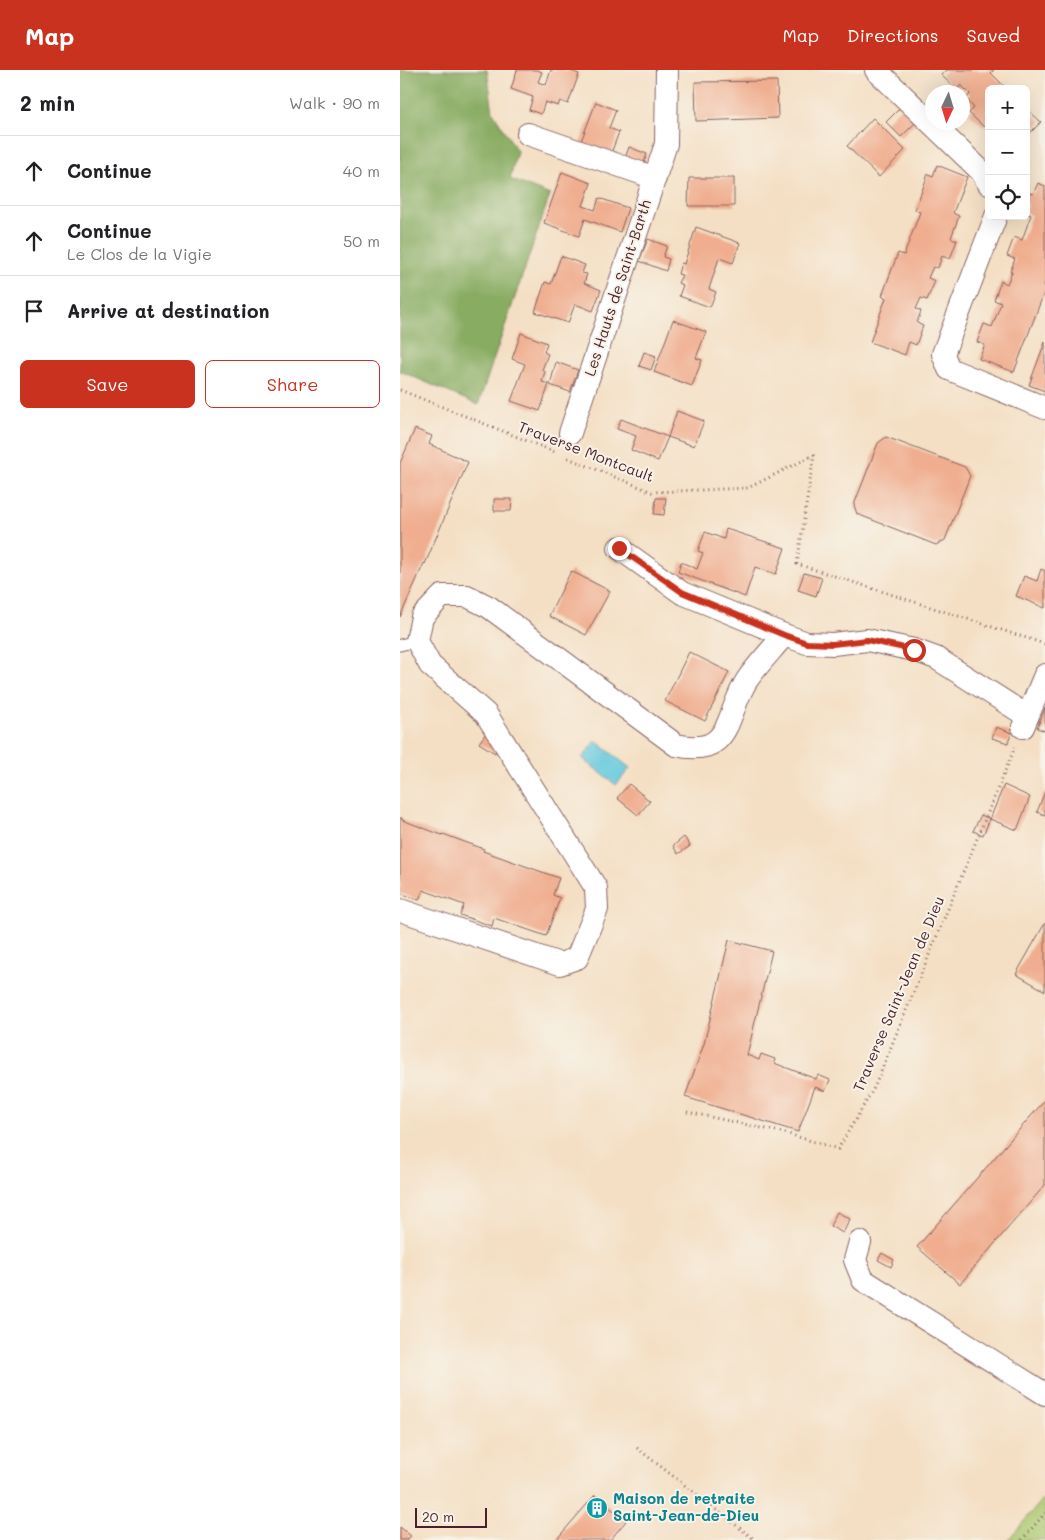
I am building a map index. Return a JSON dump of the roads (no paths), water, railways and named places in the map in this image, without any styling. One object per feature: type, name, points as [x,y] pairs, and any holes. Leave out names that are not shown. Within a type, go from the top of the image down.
[{"type":"street","name":"Les Hauts de Saint-Barth","points":[[570,433],[666,144],[667,70]]},
{"type":"street","points":[[876,70],[981,171],[985,178]]},
{"type":"street","points":[[528,134],[655,178]]},
{"type":"street","points":[[994,220],[943,354],[949,369],[1000,388],[1045,408]]},
{"type":"street","points":[[619,548],[682,592],[807,643],[833,644],[867,640],[914,650],[936,658],[1025,722],[1045,676]]},
{"type":"street","points":[[400,910],[560,964],[578,958],[597,910],[596,888],[486,714],[408,643],[422,617],[442,596],[467,596],[489,607],[676,745],[689,748],[706,747],[721,737],[747,681],[784,635]]},
{"type":"street","points":[[860,1242],[855,1260],[863,1280],[1045,1394]]},
{"type":"water","points":[[596,741],[630,768],[616,785],[582,758]]},
{"type":"place","name":"Maison de retraite Saint-Jean-de-Dieu","points":[[597,1508]]}]
